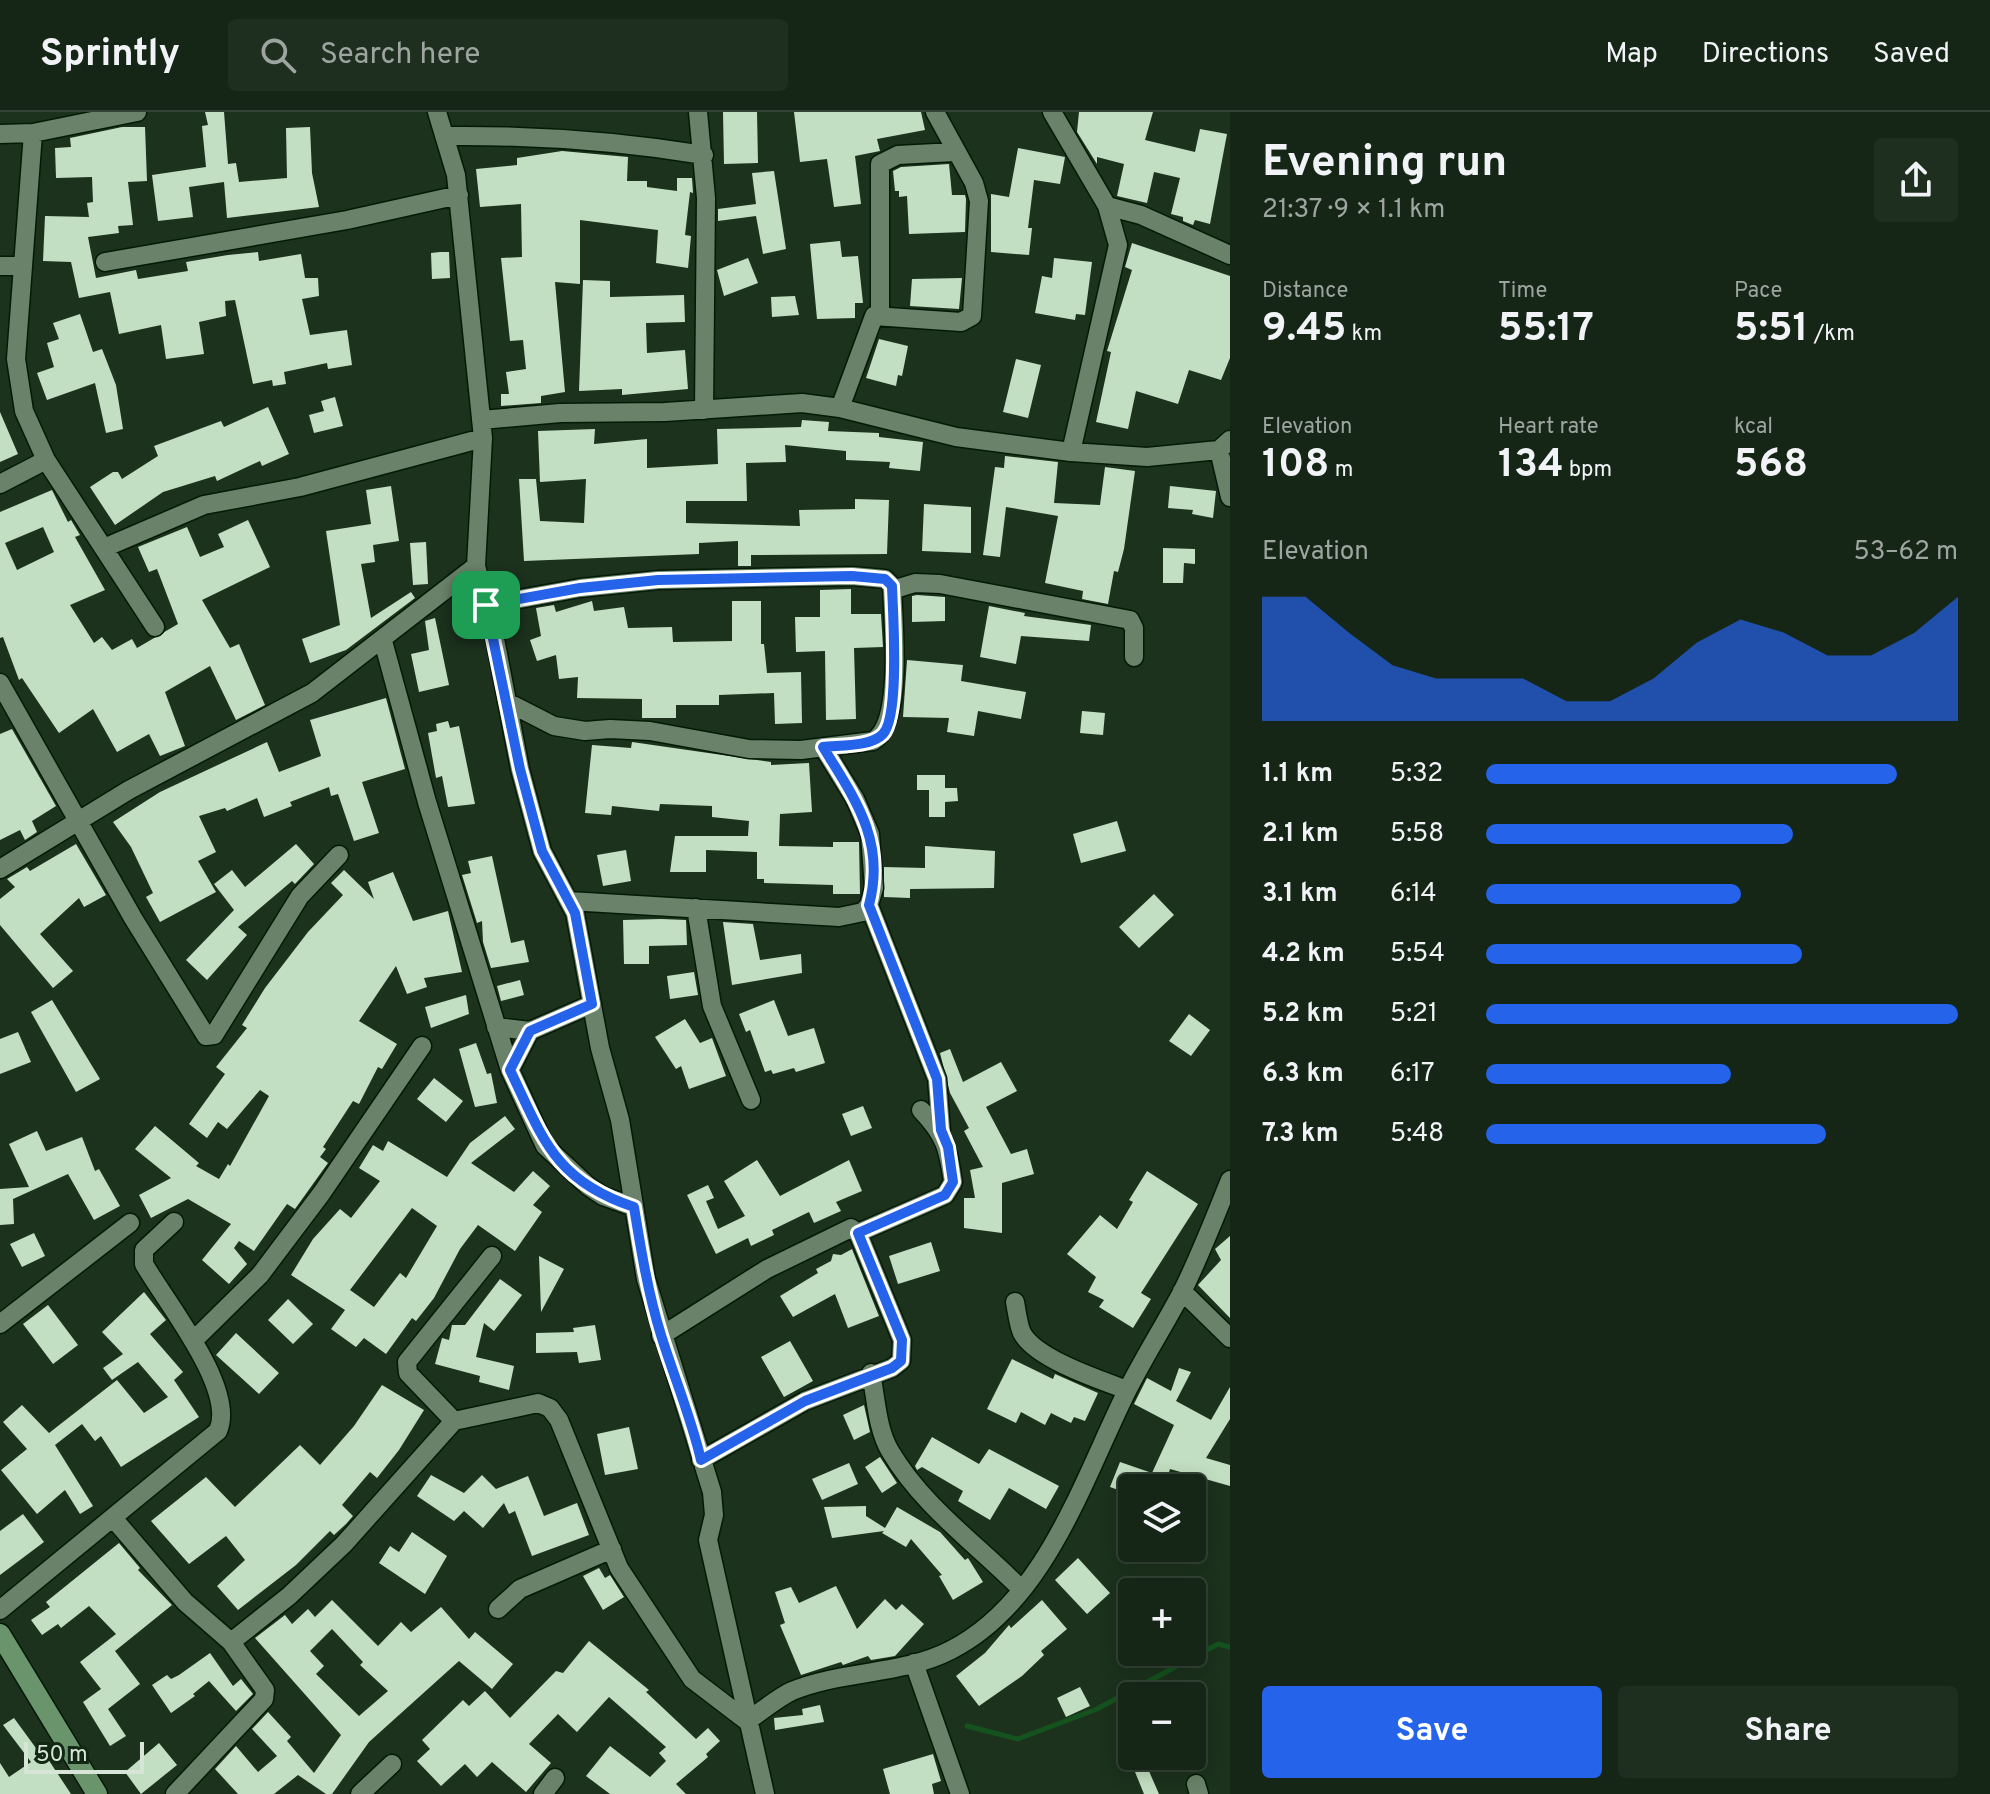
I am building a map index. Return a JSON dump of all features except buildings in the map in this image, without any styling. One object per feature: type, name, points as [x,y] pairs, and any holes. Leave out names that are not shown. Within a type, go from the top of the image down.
[{"type":"main road","points":[[0,1634],[97,1794]]},
{"type":"street","points":[[0,134],[33,133],[137,112]]},
{"type":"street","points":[[437,112],[459,195],[482,429],[476,566],[542,851],[569,901],[577,926],[600,1048],[620,1120],[646,1279],[661,1336],[688,1407],[712,1492],[714,1515],[708,1540],[765,1794]]},
{"type":"street","points":[[698,112],[704,155],[704,410]]},
{"type":"street","points":[[840,408],[870,320],[880,314],[961,322],[972,316],[979,201],[974,183],[954,152],[935,112]]},
{"type":"street","points":[[1052,112],[1107,206],[1118,245],[1071,452]]},
{"type":"street","points":[[33,133],[16,359],[24,411],[46,460],[155,627]]},
{"type":"street","points":[[444,136],[559,137],[704,155]]},
{"type":"street","points":[[880,314],[880,164],[898,155],[954,152]]},
{"type":"street","points":[[105,262],[347,220],[459,195]]},
{"type":"street","points":[[1107,206],[1141,215],[1230,255]]},
{"type":"street","points":[[0,266],[22,266]]},
{"type":"street","points":[[104,548],[204,505],[300,487],[482,429],[560,413],[704,410],[802,403],[840,408],[956,437],[1071,452],[1147,457],[1224,445],[1230,497]]},
{"type":"street","points":[[0,484],[46,460]]},
{"type":"street","points":[[0,869],[129,790],[312,693],[476,566]]},
{"type":"street","points":[[486,605],[580,588],[658,580],[852,576],[885,579],[892,590],[894,644],[888,726],[873,741],[823,747],[749,749],[650,731],[585,731],[554,726],[507,702]]},
{"type":"street","points":[[892,590],[915,583],[940,584],[1130,620],[1134,628],[1134,657]]},
{"type":"street","points":[[383,641],[510,1070],[545,1146],[595,1191],[634,1207]]},
{"type":"street","points":[[0,683],[81,819],[133,918],[204,1035],[214,1035],[300,896],[339,855]]},
{"type":"street","points":[[569,901],[839,917],[863,912],[869,905],[874,888],[868,824],[823,747]]},
{"type":"street","points":[[577,926],[594,902]]},
{"type":"street","points":[[858,1233],[952,1188],[948,1147],[941,1130],[937,1079],[869,905]]},
{"type":"street","points":[[696,908],[712,1006],[751,1100]]},
{"type":"street","points":[[496,1027],[530,1031],[592,1004]]},
{"type":"street","points":[[510,1070],[530,1031]]},
{"type":"street","points":[[194,1340],[260,1275],[329,1183],[422,1046]]},
{"type":"street","points":[[921,1110],[941,1130]]},
{"type":"street","points":[[747,1721],[792,1691],[914,1663],[952,1650],[979,1633],[1022,1590],[1042,1561],[1080,1491],[1127,1390],[1182,1291],[1230,1180]]},
{"type":"street","points":[[0,1610],[218,1431],[223,1420],[222,1407],[194,1340],[144,1264],[144,1250],[174,1222]]},
{"type":"street","points":[[0,1324],[130,1223]]},
{"type":"street","points":[[661,1336],[767,1269],[851,1228],[858,1233],[902,1340],[901,1361],[892,1368],[871,1373],[805,1401],[701,1460]]},
{"type":"street","points":[[454,1421],[406,1368],[492,1256]]},
{"type":"street","points":[[1182,1291],[1230,1338]]},
{"type":"street","points":[[1015,1302],[1021,1331],[1029,1343],[1084,1374],[1127,1390]]},
{"type":"street","points":[[871,1373],[889,1450],[946,1521],[980,1547],[1022,1590]]},
{"type":"street","points":[[231,1642],[289,1596],[344,1544],[454,1421],[538,1403],[550,1408],[559,1420],[619,1568],[692,1679],[747,1721]]},
{"type":"street","points":[[113,1518],[185,1602],[231,1642],[261,1682],[264,1699],[175,1794]]},
{"type":"street","points":[[498,1609],[520,1589],[612,1549]]},
{"type":"street","points":[[914,1663],[960,1794]]},
{"type":"street","points":[[360,1794],[392,1764]]},
{"type":"street","points":[[543,1794],[555,1778]]},
{"type":"waterway","points":[[967,1726],[1018,1739],[1097,1709],[1218,1644],[1230,1647]]},
{"type":"route","points":[[852,576],[885,579],[892,586],[894,644],[888,726],[882,736],[873,741],[823,747],[868,824],[874,888],[869,905],[937,1079],[941,1130],[948,1147],[952,1188],[945,1195],[858,1233],[902,1340],[901,1361],[892,1368],[871,1373],[805,1401],[701,1460],[688,1407],[661,1336],[646,1279],[634,1207],[603,1196],[588,1186],[545,1146],[510,1070],[530,1031],[592,1004],[575,913],[542,851],[520,769],[486,605],[580,588],[658,580],[852,576]]}]
